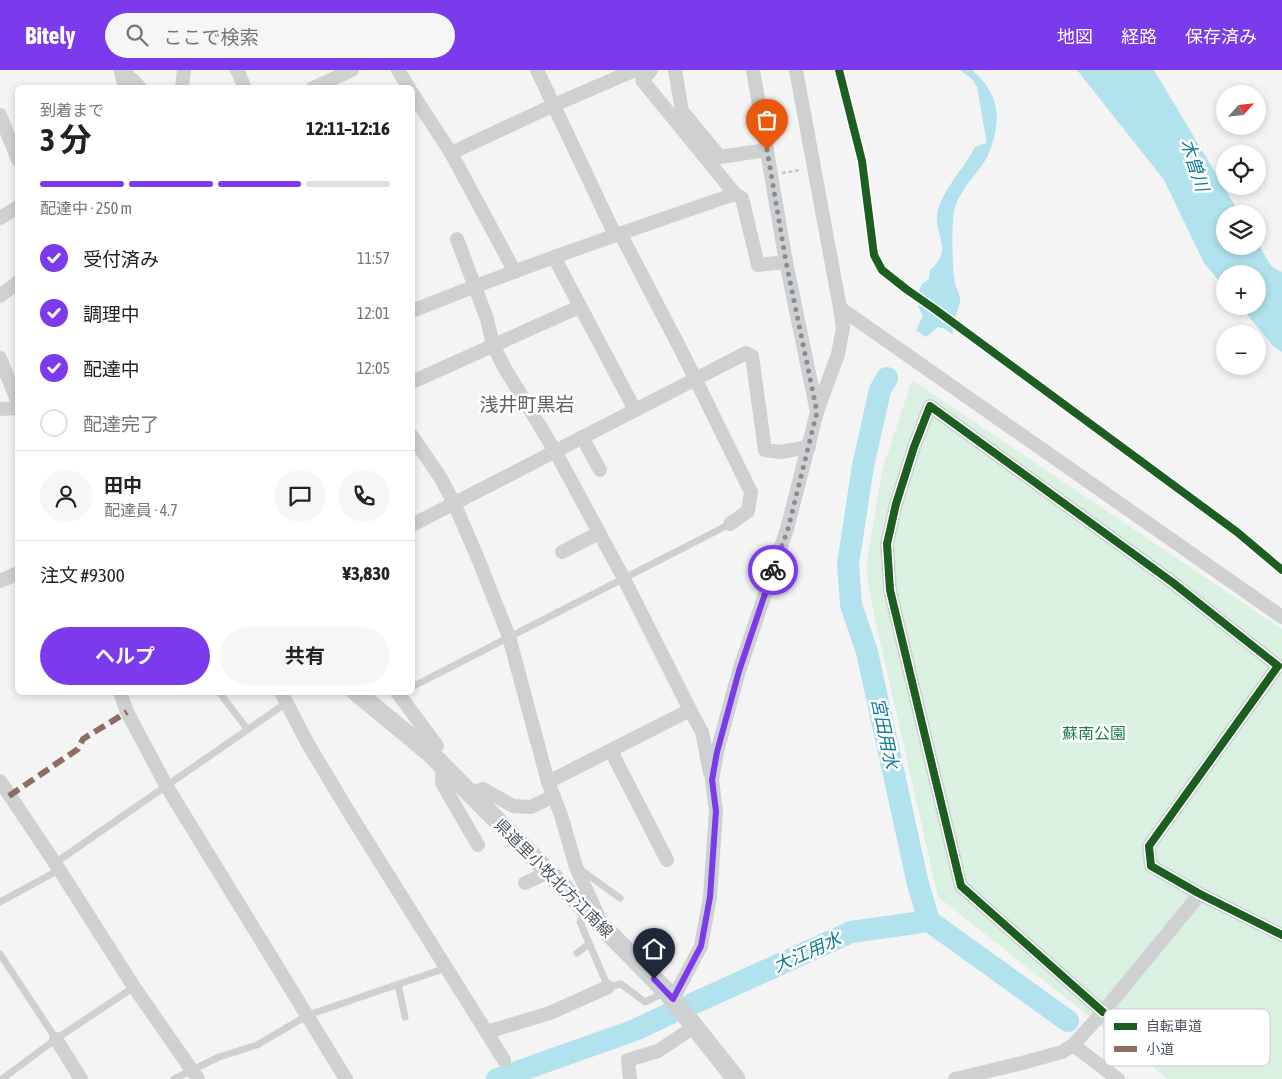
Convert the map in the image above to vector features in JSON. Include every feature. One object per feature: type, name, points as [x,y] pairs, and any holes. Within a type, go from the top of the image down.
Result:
[{"type":"main road","name":"県道里小牧北方江南線","points":[[360,695],[436,759],[604,928],[670,996],[736,1079]]},
{"type":"street","points":[[182,85],[184,70]]},
{"type":"street","points":[[237,70],[244,85]]},
{"type":"street","points":[[320,85],[352,70]]},
{"type":"street","points":[[398,70],[407,85]]},
{"type":"street","points":[[537,70],[618,234],[695,379],[751,492],[748,511],[730,524]]},
{"type":"street","points":[[451,153],[635,70]]},
{"type":"street","points":[[651,70],[642,80],[735,194],[742,198],[758,265],[786,262]]},
{"type":"street","points":[[675,70],[682,111],[720,157],[767,150]]},
{"type":"street","points":[[753,70],[786,262],[817,412]]},
{"type":"street","points":[[712,780],[717,752],[739,671],[788,529],[817,412],[838,354],[843,328],[796,70]]},
{"type":"street","points":[[125,77],[134,81],[137,85]]},
{"type":"street","points":[[417,109],[451,153],[515,272]]},
{"type":"street","points":[[0,115],[15,152]]},
{"type":"street","points":[[0,152],[15,156]]},
{"type":"street","points":[[415,310],[554,257],[735,194]]},
{"type":"street","points":[[0,218],[15,209]]},
{"type":"street","points":[[457,240],[487,319],[492,345],[555,451],[702,732],[716,811],[710,897],[701,946],[670,996]]},
{"type":"street","points":[[554,257],[635,410]]},
{"type":"street","points":[[0,296],[15,284]]},
{"type":"street","points":[[415,381],[579,307]]},
{"type":"street","points":[[840,308],[1282,618]]},
{"type":"street","points":[[415,523],[746,353],[752,356],[765,450],[780,452],[809,447]]},
{"type":"street","points":[[0,358],[15,396]]},
{"type":"street","points":[[955,1079],[1062,1052],[1073,1045],[1103,1012],[961,886],[890,590],[887,544],[896,504],[911,456],[930,406],[1172,582],[1278,666],[1149,846],[1151,866],[1200,894],[1282,935]]},
{"type":"street","points":[[0,409],[15,408]]},
{"type":"street","points":[[582,437],[600,470]]},
{"type":"street","points":[[415,440],[440,477],[480,561],[509,637],[548,782],[576,867],[604,928]]},
{"type":"street","points":[[562,552],[599,533]]},
{"type":"street","points":[[1,578],[15,575]]},
{"type":"street","points":[[121,695],[127,712],[166,787],[346,1079]]},
{"type":"street","points":[[400,695],[437,746],[436,759],[442,783],[478,845]]},
{"type":"street","points":[[283,698],[336,791],[504,1060]]},
{"type":"street","points":[[548,782],[690,710]]},
{"type":"street","points":[[611,751],[667,860]]},
{"type":"street","points":[[0,781],[58,867],[134,987],[194,1074]]},
{"type":"street","points":[[470,792],[483,789],[514,806],[531,807],[554,796]]},
{"type":"street","points":[[525,883],[549,872]]},
{"type":"street","points":[[1105,1009],[1200,894]]},
{"type":"street","points":[[487,1032],[550,1013],[608,987]]},
{"type":"street","points":[[630,1079],[628,1060],[658,1051],[694,1027]]},
{"type":"street","points":[[56,1039],[81,1079]]},
{"type":"street","points":[[1073,1045],[1118,1079]]},
{"type":"lane","points":[[415,685],[730,524]]},
{"type":"lane","points":[[221,695],[248,730]]},
{"type":"lane","points":[[0,902],[58,867],[166,787],[248,730],[283,698]]},
{"type":"lane","points":[[576,867],[620,898]]},
{"type":"lane","points":[[586,910],[580,922],[608,987],[621,984],[645,1002],[670,996]]},
{"type":"lane","points":[[577,953],[589,944]]},
{"type":"lane","points":[[0,954],[56,1039]]},
{"type":"lane","points":[[174,1079],[194,1074],[219,1057],[257,1046],[308,1015],[446,968]]},
{"type":"lane","points":[[398,984],[405,1017]]},
{"type":"lane","points":[[2,1079],[56,1039],[134,987]]},
{"type":"path","points":[[771,175],[814,167]]},
{"type":"green space","name":"蘇南公園","points":[[912,380],[1282,629],[1282,1079],[1168,1079],[1152,1066],[1270,1066],[1270,1009],[1104,1009],[1104,1028],[938,897],[873,610],[866,568],[882,471]]},
{"type":"water","points":[[960,70],[972,70],[986,85],[996,111],[996,130],[987,157],[965,188],[955,207],[952,234],[953,267],[955,284],[960,300],[954,322],[953,335],[945,329],[938,327],[926,337],[916,330],[923,316],[918,306],[922,295],[919,290],[922,284],[929,279],[930,270],[941,256],[942,244],[937,224],[939,208],[947,190],[975,147],[986,143],[977,87],[972,79]]},
{"type":"water","name":"木曽川","points":[[1077,70],[1154,70],[1216,174],[1216,195],[1229,195],[1235,205],[1216,205],[1216,255],[1265,255],[1271,266],[1282,272],[1282,352],[1273,346],[1266,338],[1266,325],[1256,325],[1247,315],[1266,315],[1266,265],[1216,265],[1216,277],[1204,263],[1164,180]]},
{"type":"waterway","name":"宮田用水","points":[[887,378],[880,390],[863,466],[848,564],[851,605],[867,652],[918,884],[929,921],[1068,1021]]},
{"type":"waterway","name":"大江用水","points":[[692,1004],[851,932],[929,921]]},
{"type":"waterway","name":"大江用水","points":[[497,1079],[635,1030],[671,1013]]},
{"type":"marked path","points":[[9,796],[78,749],[83,739],[127,712]]},
{"type":"cycle path","points":[[839,70],[862,161],[874,255],[882,270],[1237,532],[1282,570]]},
{"type":"cycle path","points":[[1103,1012],[961,886],[890,590],[887,544],[896,504],[914,447],[930,406],[1172,582],[1278,666],[1149,846],[1151,866],[1200,894],[1282,935]]},
{"type":"way so far","points":[[767,150],[786,262],[817,412],[788,529],[773,570]]},
{"type":"district","name":"浅井町黒岩","points":[[527,404]]},
{"type":"route","points":[[654,979],[673,999],[701,946],[710,897],[716,811],[712,780],[717,752],[739,671],[773,570]]}]
